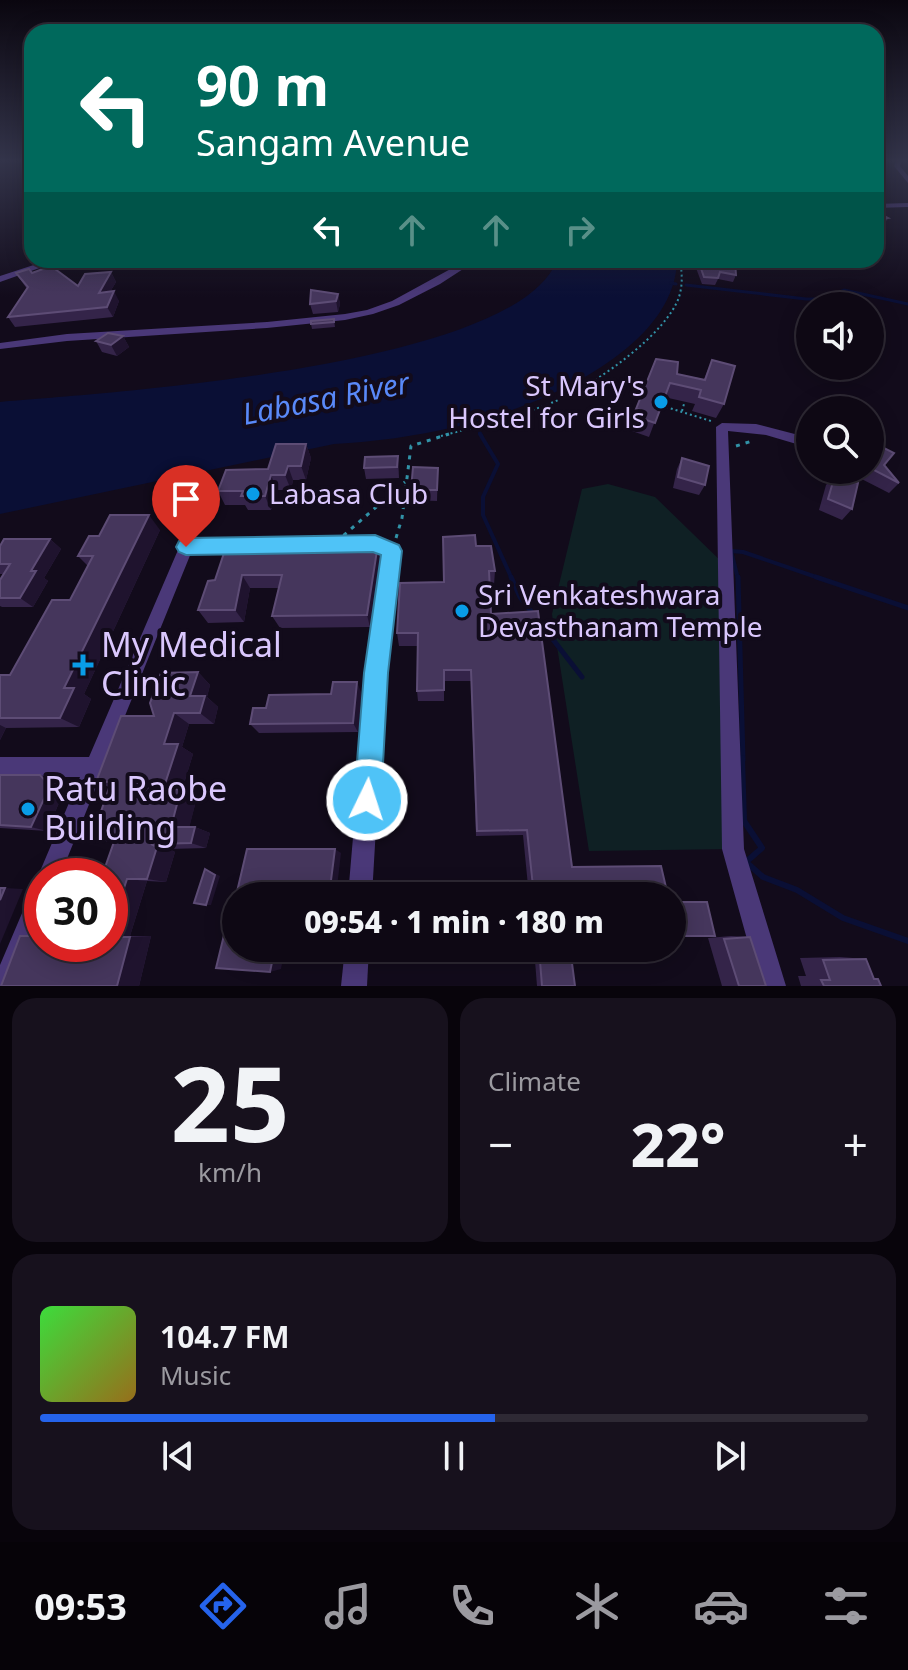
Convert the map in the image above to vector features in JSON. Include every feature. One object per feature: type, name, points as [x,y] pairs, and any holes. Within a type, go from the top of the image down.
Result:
[{"type":"street","points":[[884,206],[908,205]]},
{"type":"street","points":[[0,279],[34,268]]},
{"type":"street","points":[[0,346],[93,333],[223,329],[333,319],[372,312],[444,279],[461,268]]},
{"type":"street","points":[[773,986],[733,849],[722,427],[748,427],[796,438]]},
{"type":"street","points":[[333,544],[375,544],[392,551],[376,673],[361,882]]},
{"type":"street","points":[[56,858],[186,547],[259,545]]},
{"type":"street","points":[[0,767],[94,767]]},
{"type":"street","points":[[4,986],[24,937]]},
{"type":"street","points":[[354,986],[356,962]]},
{"type":"path","points":[[392,551],[402,518],[411,446],[568,396],[636,351],[658,331],[671,314],[683,268]]},
{"type":"path","points":[[682,411],[684,404]]},
{"type":"path","points":[[666,407],[722,427]]},
{"type":"path","points":[[721,452],[759,440],[748,427]]},
{"type":"path","points":[[333,544],[405,482]]},
{"type":"shaded area","points":[[608,484],[655,497],[728,568],[733,849],[589,851],[552,614],[582,489]]},
{"type":"water","name":"Labasa River","points":[[550,268],[675,268],[670,293],[652,323],[626,349],[593,372],[521,407],[440,430],[334,444],[0,514],[0,402],[126,391],[304,368],[392,350],[468,326],[526,296]]},
{"type":"building","points":[[54,268],[78,286],[85,274],[111,272],[99,293],[114,291],[107,307],[8,317],[28,287],[16,273],[29,269],[32,273]]},
{"type":"building","points":[[701,268],[736,268],[736,275],[720,272],[718,278],[704,277]]},
{"type":"building","points":[[311,290],[338,294],[336,301],[310,304]]},
{"type":"building","points":[[334,319],[334,322],[311,324],[311,321]]},
{"type":"building","points":[[108,333],[123,336],[111,345],[96,341]]},
{"type":"building","points":[[656,359],[678,362],[677,374],[705,380],[712,360],[735,366],[724,404],[699,397],[701,390],[670,383],[655,423],[637,417],[640,410],[636,409]]},
{"type":"building","points":[[276,444],[306,444],[301,466],[288,466],[285,475],[271,475],[265,496],[241,496],[243,491],[218,491],[226,470],[268,469]]},
{"type":"building","points":[[884,448],[894,453],[884,465]]},
{"type":"building","points":[[398,456],[397,467],[364,468],[365,457]]},
{"type":"building","points":[[682,458],[709,466],[705,485],[678,477]]},
{"type":"building","points":[[884,465],[899,483],[884,475]]},
{"type":"building","points":[[413,467],[438,468],[437,490],[411,490]]},
{"type":"building","points":[[832,484],[858,484],[852,509],[828,499]]},
{"type":"building","points":[[110,515],[149,515],[64,688],[74,688],[60,718],[0,718],[0,675],[10,675],[52,600],[70,600],[93,556],[78,556],[89,536],[99,536]]},
{"type":"building","points":[[475,535],[476,546],[491,546],[495,571],[489,571],[491,614],[538,611],[572,867],[661,866],[665,882],[533,882],[527,830],[477,831],[471,670],[444,670],[444,690],[417,691],[418,633],[397,633],[400,583],[444,582],[443,537]]},
{"type":"building","points":[[4,539],[50,539],[31,571],[36,571],[20,598],[0,598],[0,580],[10,564],[0,564],[0,546]]},
{"type":"building","points":[[370,539],[378,544],[367,615],[272,616],[282,575],[242,575],[235,610],[198,610],[208,581],[215,580],[228,541]]},
{"type":"building","points":[[198,672],[190,696],[205,696],[200,713],[174,713],[164,744],[178,744],[163,790],[181,789],[171,827],[195,827],[191,843],[151,844],[157,847],[147,879],[128,879],[128,858],[108,858],[116,836],[92,838],[111,782],[96,782],[121,716],[154,716],[150,703],[161,673]]},
{"type":"building","points":[[333,682],[357,682],[353,723],[250,724],[253,708],[266,708],[269,695],[331,694]]},
{"type":"building","name":"Ratu Raobe Building","points":[[0,775],[40,775],[50,786],[31,827],[0,825]]},
{"type":"building","points":[[247,849],[335,849],[331,882],[239,882]]},
{"type":"building","points":[[205,869],[215,875],[206,905],[194,903]]},
{"type":"building","points":[[686,902],[707,902],[715,936],[686,936]]},
{"type":"building","points":[[20,936],[24,936],[24,962],[123,962],[117,986],[1,986]]},
{"type":"building","points":[[750,937],[766,986],[739,986],[724,939]]},
{"type":"building","points":[[222,943],[222,962],[272,962],[270,972],[216,968]]},
{"type":"building","points":[[866,959],[874,979],[878,979],[881,986],[824,986],[821,980],[830,980],[823,960]]},
{"type":"building","points":[[540,962],[572,962],[575,986],[542,986]]},
{"type":"waterway","points":[[671,283],[676,284]]},
{"type":"waterway","points":[[686,285],[806,299],[824,299],[844,290],[908,304]]},
{"type":"waterway","points":[[472,419],[482,436]]},
{"type":"waterway","points":[[480,434],[498,464],[483,497],[483,515],[512,579]]},
{"type":"waterway","points":[[738,579],[731,551],[743,552],[822,579]]},
{"type":"waterway","points":[[511,577],[520,597],[582,677]]},
{"type":"waterway","points":[[738,577],[743,760]]},
{"type":"waterway","points":[[816,577],[908,608]]},
{"type":"waterway","points":[[742,758],[744,821],[762,848],[746,862],[763,877],[797,890],[843,918],[908,941]]},
{"type":"place","name":"St Mary's Hostel for Girls","points":[[661,402]]},
{"type":"place","name":"Labasa Club","points":[[253,494]]},
{"type":"place","name":"Sri Venkateshwara Devasthanam Temple","points":[[462,611]]},
{"type":"place","name":"My Medical Clinic","points":[[83,665]]},
{"type":"place","name":"Ratu Raobe Building","points":[[28,809]]},
{"type":"route","points":[[186,547],[375,544],[392,551],[376,673],[367,800]]}]
